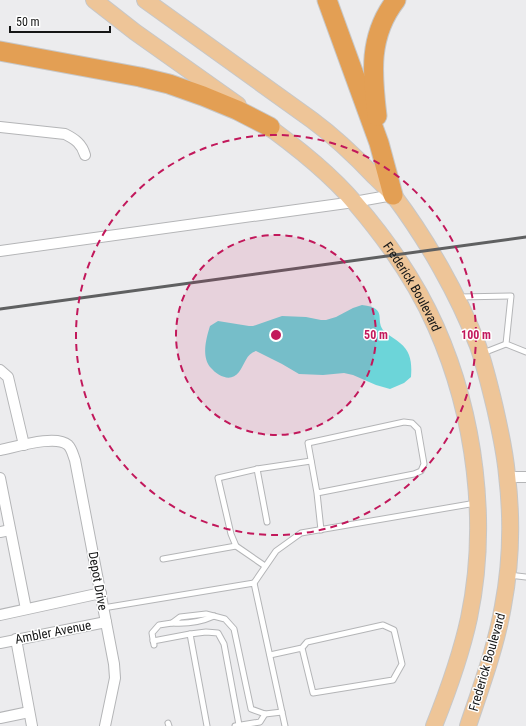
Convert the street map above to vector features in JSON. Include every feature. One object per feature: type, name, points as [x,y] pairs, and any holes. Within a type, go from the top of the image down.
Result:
[{"type":"highway","points":[[327,0],[379,143],[393,195]]},
{"type":"highway","points":[[379,143],[373,76],[374,56],[383,21],[396,0]]},
{"type":"highway","points":[[0,51],[140,76],[169,84],[224,104],[270,127]]},
{"type":"main road","name":"Frederick Boulevard","points":[[94,0],[135,32],[270,127],[329,176],[354,202],[385,240],[419,294],[435,325],[455,378],[469,435],[476,480],[478,526],[475,579],[469,616],[460,653],[434,726]]},
{"type":"main road","name":"Frederick Boulevard","points":[[145,0],[331,134],[360,161],[393,195],[422,238],[465,313],[491,389],[501,434],[507,475],[510,535],[503,606],[491,657],[468,726]]},
{"type":"street","points":[[0,127],[65,134],[74,138],[80,145],[85,155]]},
{"type":"street","points":[[0,251],[354,202],[393,195]]},
{"type":"street","points":[[0,370],[8,377],[24,445],[0,450]]},
{"type":"street","name":"Depot Drive","points":[[24,445],[51,440],[62,441],[70,446],[75,460],[114,664],[115,678],[105,726]]},
{"type":"street","points":[[507,475],[512,477],[526,477]]},
{"type":"street","points":[[0,478],[5,531],[26,609]]},
{"type":"street","points":[[0,615],[101,593]]},
{"type":"street","name":"Ambler Avenue","points":[[0,642],[106,622]]},
{"type":"street","points":[[16,639],[32,726]]},
{"type":"street","points":[[0,718],[29,712]]},
{"type":"lane","points":[[456,297],[511,296],[506,344]]},
{"type":"lane","points":[[480,354],[506,344],[526,352]]},
{"type":"lane","points":[[317,493],[414,474],[421,470],[424,464],[418,429],[412,423],[404,422],[308,443],[322,530]]},
{"type":"lane","points":[[265,566],[236,546],[231,534],[218,478],[257,469],[311,461]]},
{"type":"lane","points":[[257,469],[267,522]]},
{"type":"lane","points":[[103,608],[254,582],[276,551],[301,533],[477,502]]},
{"type":"lane","points":[[163,559],[236,546]]},
{"type":"lane","points":[[507,575],[526,577]]},
{"type":"lane","points":[[254,582],[285,726]]},
{"type":"lane","points":[[265,714],[260,722],[237,726],[224,644],[218,633],[206,632],[190,634],[154,643],[152,633],[159,625],[172,622],[181,624],[204,621],[214,616],[224,619],[234,628],[251,708],[265,714],[282,712]]},
{"type":"lane","points":[[270,655],[302,648],[307,642],[383,625],[394,630],[402,664],[393,680],[313,693],[302,648]]},
{"type":"lane","points":[[190,634],[207,726]]},
{"type":"water","points":[[362,305],[376,309],[380,316],[380,324],[382,328],[404,346],[409,354],[411,362],[411,377],[404,383],[390,389],[344,373],[323,375],[299,374],[256,351],[250,354],[236,375],[228,378],[221,376],[214,371],[206,359],[205,348],[210,326],[218,321],[253,326],[282,316],[326,320]]},
{"type":"railway","points":[[0,309],[526,237]]}]
